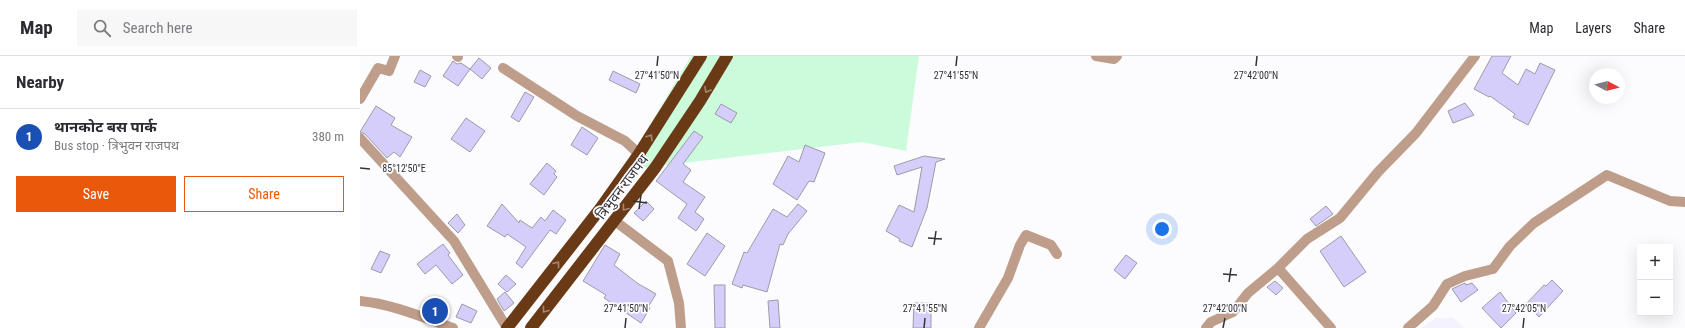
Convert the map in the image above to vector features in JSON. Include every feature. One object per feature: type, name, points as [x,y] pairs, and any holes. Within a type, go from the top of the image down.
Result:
[{"type":"highway","name":"त्रिभुवन राजपथ","points":[[507,328],[600,209],[639,154],[701,56]]},
{"type":"highway","name":"त्रिभुवन राजपथ","points":[[531,328],[666,153],[727,56]]},
{"type":"street","points":[[360,99],[378,68],[390,72],[395,56]]},
{"type":"street","points":[[1096,56],[1114,60],[1117,56]]},
{"type":"street","points":[[1206,328],[1211,322],[1233,312],[1248,293],[1278,268],[1307,239],[1340,218],[1378,172],[1416,133],[1474,56]]},
{"type":"street","points":[[503,68],[577,116],[625,141],[639,154]]},
{"type":"street","points":[[360,138],[454,241],[507,328]]},
{"type":"street","points":[[1408,328],[1433,306],[1447,284],[1466,276],[1493,269],[1510,246],[1534,223],[1607,174],[1670,201],[1685,202]]},
{"type":"street","points":[[615,221],[668,261],[679,303],[681,328]]},
{"type":"street","points":[[979,328],[1008,278],[1020,245],[1026,235],[1051,245],[1057,254]]},
{"type":"street","points":[[1278,268],[1331,328]]},
{"type":"street","points":[[360,301],[372,302],[401,310],[453,328]]},
{"type":"shaded area","points":[[1436,318],[1453,318],[1464,328],[1421,328]]},
{"type":"green space","points":[[691,56],[919,56],[906,151],[862,142],[623,170]]},
{"type":"building","points":[[1492,56],[1511,56],[1502,73],[1518,85],[1526,69],[1535,74],[1540,63],[1555,70],[1528,125],[1513,117],[1515,114],[1490,96],[1489,97],[1474,89]]},
{"type":"building","points":[[479,58],[491,68],[482,79],[470,69]]},
{"type":"building","points":[[453,61],[457,64],[461,63],[470,69],[458,86],[443,76]]},
{"type":"building","points":[[420,70],[431,76],[425,87],[414,82]]},
{"type":"building","points":[[613,71],[640,84],[636,93],[609,80]]},
{"type":"building","points":[[525,92],[534,97],[519,122],[511,117]]},
{"type":"building","points":[[1465,103],[1474,115],[1453,123],[1448,111]]},
{"type":"building","points":[[721,104],[737,113],[731,123],[715,114]]},
{"type":"building","points":[[376,106],[395,118],[391,125],[412,137],[400,157],[394,152],[387,158],[365,134],[360,132]]},
{"type":"building","points":[[466,118],[485,131],[470,152],[451,139]]},
{"type":"building","points":[[582,127],[598,138],[587,155],[571,145]]},
{"type":"building","points":[[694,131],[703,137],[683,164],[691,170],[683,182],[705,197],[695,212],[704,219],[696,231],[678,218],[687,204],[656,181]]},
{"type":"building","points":[[805,145],[825,153],[814,182],[809,181],[797,200],[773,184],[788,156],[799,162]]},
{"type":"building","points":[[924,156],[945,159],[936,162],[927,208],[912,247],[899,241],[900,239],[886,231],[899,205],[914,212],[922,167],[897,175],[894,166]]},
{"type":"building","points":[[547,163],[556,171],[554,174],[557,177],[544,195],[530,184]]},
{"type":"building","points":[[646,201],[654,209],[643,221],[634,213]]},
{"type":"building","points":[[502,204],[519,223],[520,220],[532,228],[541,217],[545,221],[553,210],[566,220],[556,234],[550,230],[522,268],[516,263],[526,247],[507,234],[505,237],[487,226]]},
{"type":"building","points":[[798,204],[807,211],[788,234],[783,245],[780,244],[767,292],[743,285],[742,288],[732,284],[744,252],[747,253],[773,209],[787,217]]},
{"type":"building","points":[[1326,206],[1333,214],[1316,226],[1310,219]]},
{"type":"building","points":[[457,214],[465,225],[458,233],[448,223]]},
{"type":"building","points":[[707,233],[725,246],[705,276],[687,264]]},
{"type":"building","points":[[1341,236],[1366,272],[1344,287],[1320,251]]},
{"type":"building","points":[[443,244],[450,253],[448,255],[463,275],[452,284],[436,265],[425,274],[417,264]]},
{"type":"building","points":[[605,245],[620,254],[614,265],[637,283],[656,294],[641,323],[604,298],[606,295],[583,281]]},
{"type":"building","points":[[380,251],[390,255],[381,273],[371,269]]},
{"type":"building","points":[[1126,255],[1137,263],[1125,279],[1114,270]]},
{"type":"building","points":[[506,275],[516,284],[507,292],[498,284]]},
{"type":"building","points":[[1552,280],[1563,291],[1539,317],[1526,304],[1544,285],[1546,286]]},
{"type":"building","points":[[1275,281],[1283,288],[1276,295],[1267,287]]},
{"type":"building","points":[[1465,283],[1466,285],[1472,283],[1478,290],[1461,302],[1452,289]]},
{"type":"building","points":[[714,285],[725,285],[725,328],[715,328]]},
{"type":"building","points":[[505,292],[514,303],[504,311],[497,299]]},
{"type":"building","points":[[1500,292],[1516,313],[1501,328],[1482,308]]},
{"type":"building","points":[[778,300],[780,328],[770,328],[768,301]]},
{"type":"building","points":[[914,303],[931,303],[931,328],[913,328]]},
{"type":"building","points":[[462,304],[477,311],[471,323],[456,317]]},
{"type":"place","name":"थानकोट बस पार्क","points":[[435,311]]}]
